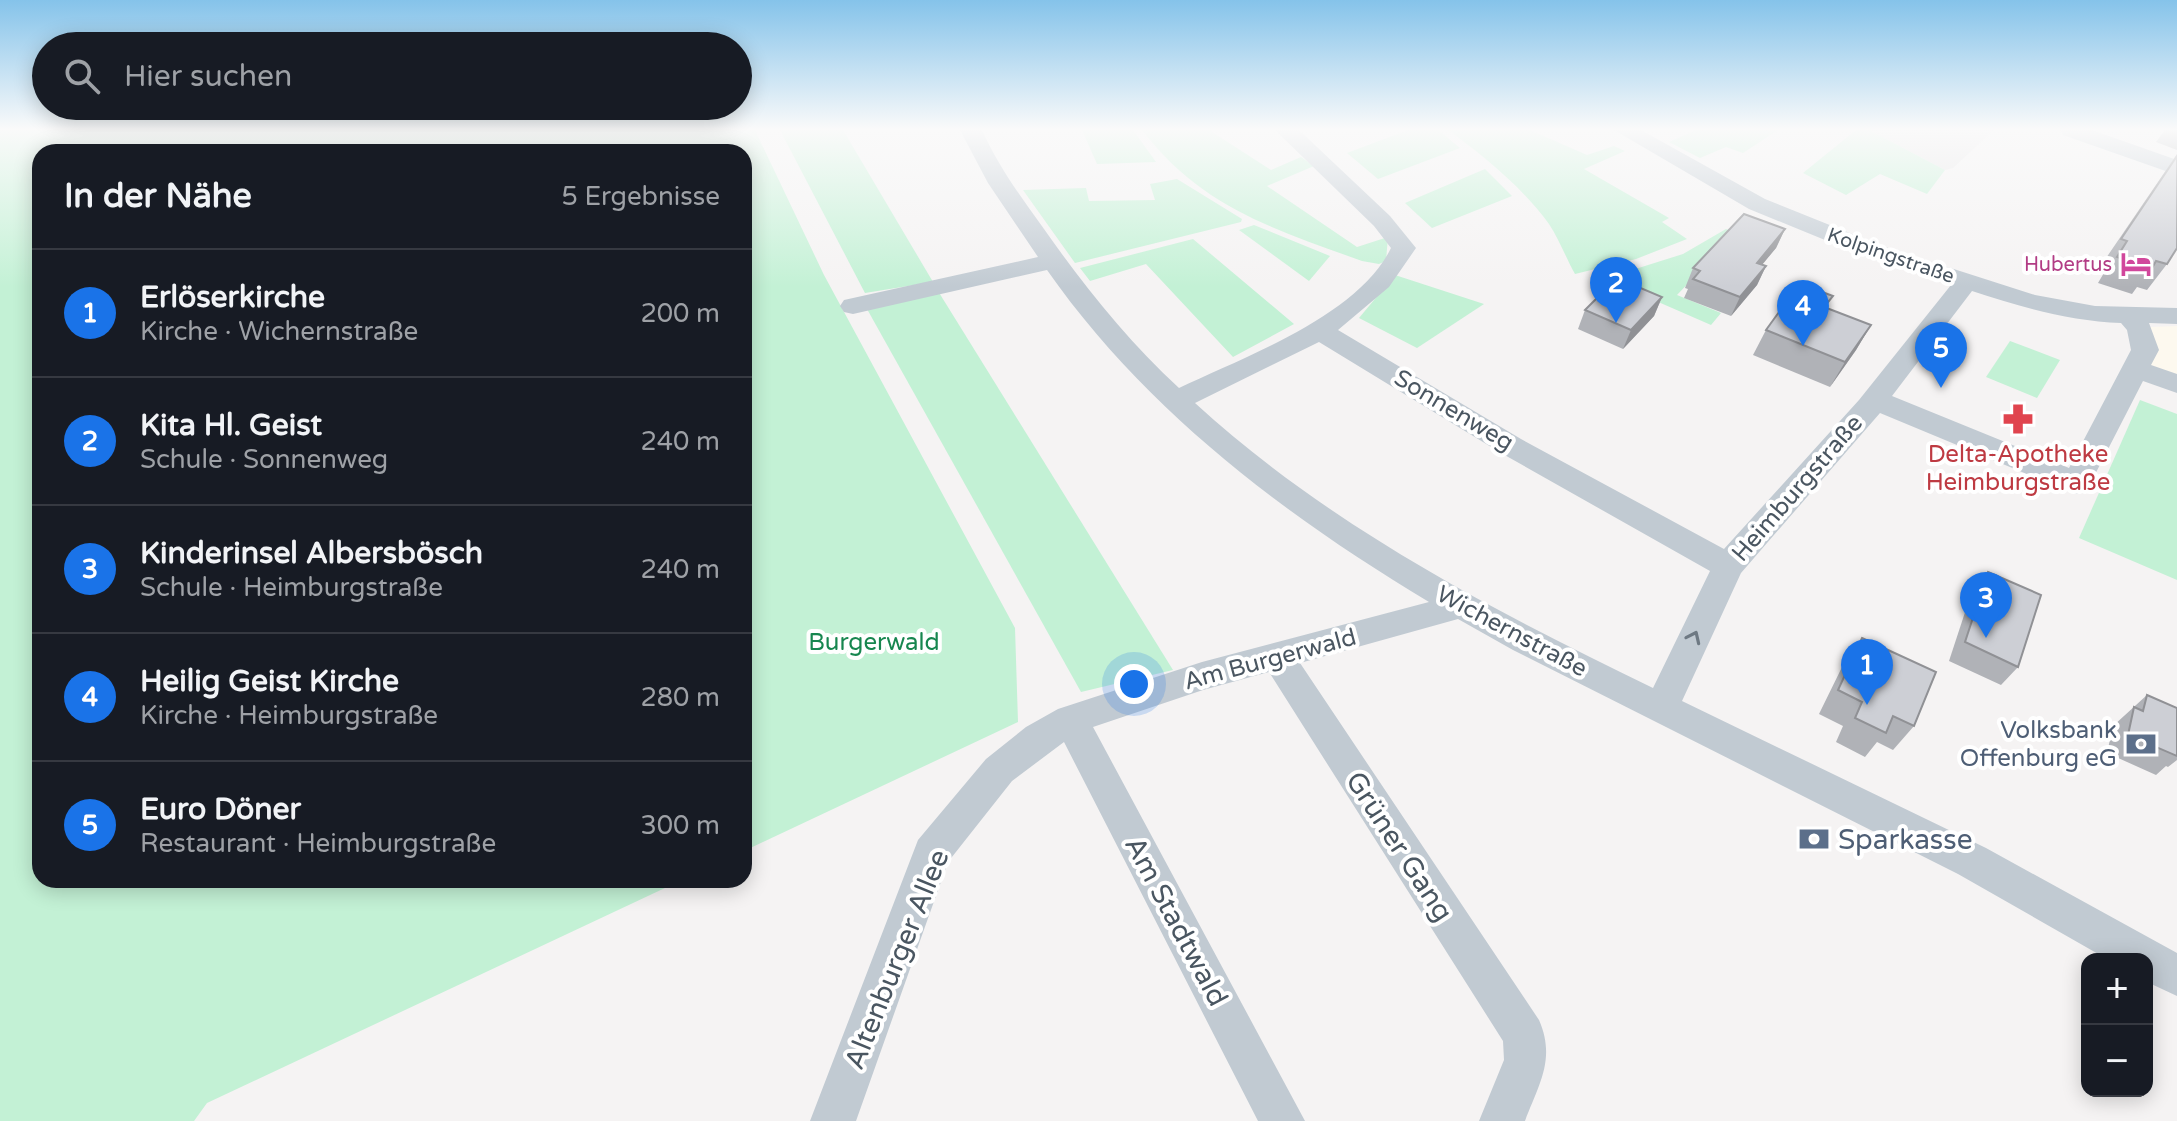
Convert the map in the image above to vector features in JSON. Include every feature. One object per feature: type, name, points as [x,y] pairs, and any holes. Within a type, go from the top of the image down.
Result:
[{"type":"street","name":"Wichernstraße","points":[[1000,182],[1103,326],[1177,400],[1271,481],[1461,606],[1972,861],[2177,976]]},
{"type":"street","points":[[1177,400],[1320,331],[1372,288],[1401,256],[1404,248],[1382,221],[1341,182]]},
{"type":"street","name":"Kolpingstraße","points":[[1722,182],[1786,217],[2030,302],[2095,314],[2177,316]]},
{"type":"street","points":[[853,306],[1054,261]]},
{"type":"street","name":"Heimburgstraße","points":[[1661,708],[1728,566],[1875,400],[1966,282]]},
{"type":"street","name":"Heimburgstraße","points":[[1875,400],[2076,483],[2145,350],[2145,339],[2130,316]]},
{"type":"street","name":"Sonnenweg","points":[[1320,331],[1511,446],[1728,566]]},
{"type":"street","points":[[2135,369],[2177,384]]},
{"type":"street","name":"Am Burgerwald","points":[[1055,729],[1202,676],[1461,606]]},
{"type":"street","name":"Grüner Gang","points":[[1277,656],[1524,1035],[1526,1060],[1502,1121]]},
{"type":"street","name":"Altenburger Allee","points":[[833,1121],[932,852],[999,770],[1055,729]]},
{"type":"street","name":"Am Stadtwald","points":[[1055,729],[1282,1121]]},
{"type":"shaded area","points":[[2177,326],[2177,379],[2151,367],[2150,327]]},
{"type":"green space","name":"Burgerwald","points":[[0,182],[32,182],[32,888],[665,888],[207,1103],[194,1121],[0,1121]]},
{"type":"green space","name":"Burgerwald","points":[[752,182],[780,182],[824,275],[1015,628],[1018,722],[752,847]]},
{"type":"green space","points":[[807,182],[874,182],[933,282],[865,293]]},
{"type":"green space","points":[[1182,182],[1242,219],[1241,222],[1075,263],[1023,190],[1086,188],[1089,201],[1155,200],[1150,184]]},
{"type":"green space","points":[[1194,182],[1276,182],[1267,186],[1357,247],[1388,237],[1386,261],[1379,264],[1362,261],[1299,238],[1242,213]]},
{"type":"green space","points":[[1454,182],[1498,182],[1512,196],[1432,228],[1405,203]]},
{"type":"green space","points":[[1512,182],[1607,182],[1669,218],[1662,222],[1687,239],[1636,259],[1575,274],[1549,224]]},
{"type":"green space","points":[[1821,182],[1867,182],[1846,195]]},
{"type":"green space","points":[[1900,182],[1936,182],[1927,194]]},
{"type":"green space","points":[[1254,225],[1330,256],[1309,281],[1239,230]]},
{"type":"green space","points":[[1726,229],[1736,233],[1677,295],[1721,313],[1711,325],[1617,284],[1629,271],[1683,254]]},
{"type":"green space","points":[[1193,239],[1294,324],[1233,357],[1146,264],[1090,281],[1080,268]]},
{"type":"green space","points":[[1395,275],[1484,304],[1417,348],[1359,318]]},
{"type":"green space","points":[[938,291],[1173,670],[1081,692],[867,309]]},
{"type":"green space","points":[[2010,341],[2060,360],[2037,398],[1986,377]]},
{"type":"green space","points":[[2140,400],[2177,414],[2177,580],[2079,538]]},
{"type":"building","points":[[2159,182],[2177,182],[2177,248],[2167,264],[2156,261],[2152,268],[2117,257],[2127,241],[2121,239]]},
{"type":"building","points":[[1744,214],[1785,229],[1757,263],[1766,266],[1740,297],[1693,279],[1700,271],[1693,268]]},
{"type":"building","points":[[1617,278],[1662,297],[1631,330],[1585,310]]},
{"type":"building","points":[[1803,285],[1833,296],[1824,307],[1871,325],[1845,362],[1766,330],[1792,294],[1795,295]]},
{"type":"building","points":[[1988,572],[2041,595],[2018,667],[1965,642]]},
{"type":"building","points":[[1862,638],[1936,672],[1914,726],[1893,716],[1886,733],[1855,718],[1862,702],[1838,690]]},
{"type":"building","points":[[2147,695],[2177,708],[2177,756],[2128,735],[2134,707],[2143,711]]},
{"type":"place","name":"Hubertus","points":[[2136,264]]},
{"type":"place","name":"Kita Hl. Geist","points":[[1616,323]]},
{"type":"place","name":"Heilig Geist Kirche","points":[[1803,346]]},
{"type":"place","name":"Euro Döner","points":[[1941,388]]},
{"type":"place","name":"Delta-Apotheke Heimburgstraße","points":[[2018,419]]},
{"type":"place","name":"Kinderinsel Albersbösch","points":[[1986,638]]},
{"type":"place","name":"Erlöserkirche","points":[[1867,705]]},
{"type":"place","name":"Volksbank Offenburg eG","points":[[2141,744]]},
{"type":"place","name":"Sparkasse","points":[[1814,839]]}]
